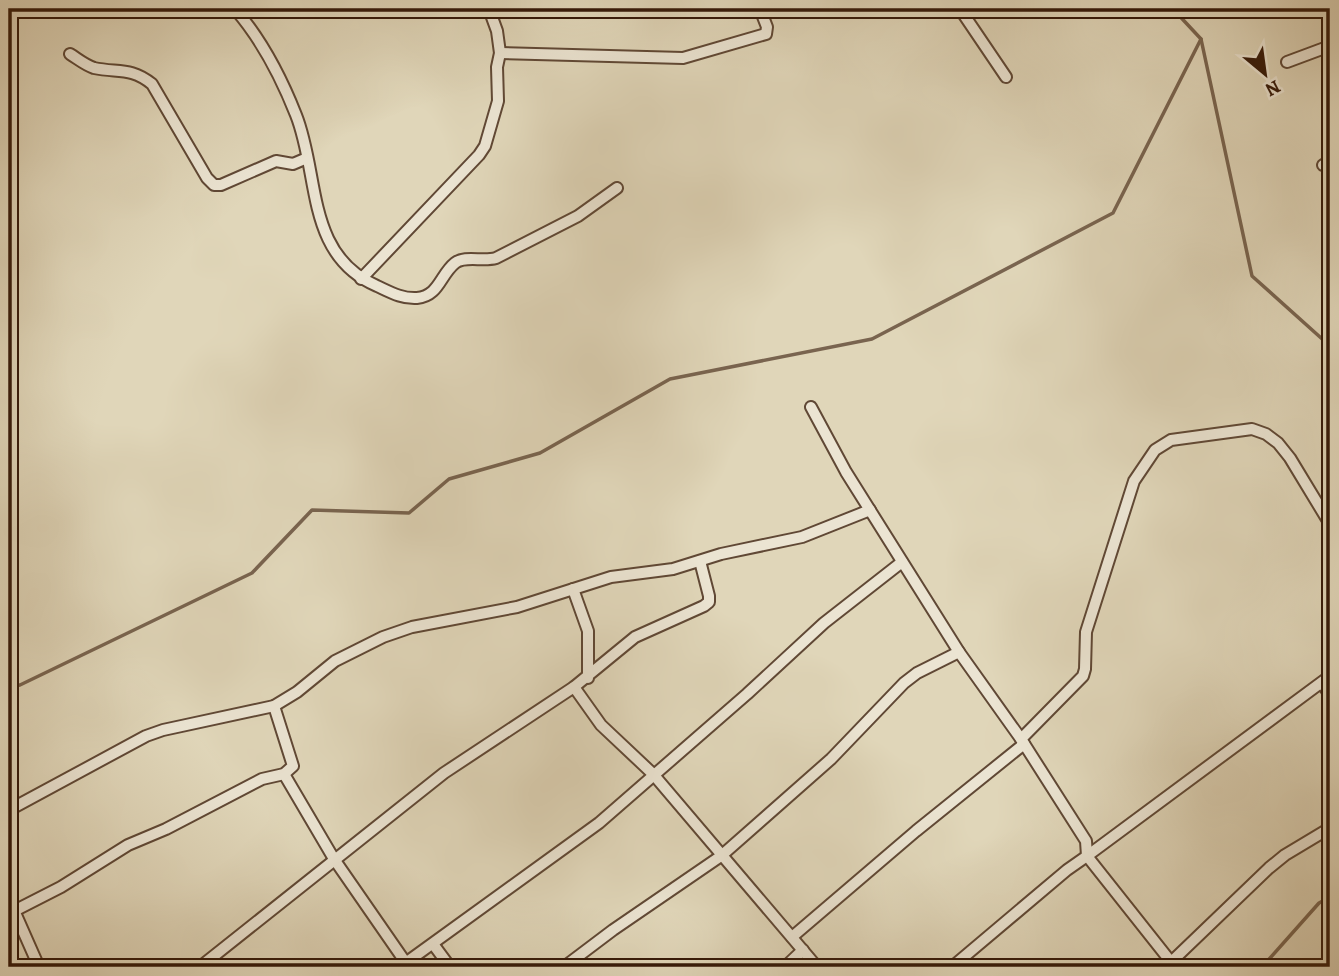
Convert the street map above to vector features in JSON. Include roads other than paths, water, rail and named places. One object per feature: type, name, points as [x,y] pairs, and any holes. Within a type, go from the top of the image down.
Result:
[{"type":"street","points":[[235,9],[257,36],[297,117],[323,227],[348,269],[361,279],[404,298],[419,298],[432,293],[454,264],[463,259],[496,258],[578,216],[617,188]]},
{"type":"street","points":[[361,279],[485,146],[498,101],[497,31],[489,9]]},
{"type":"street","points":[[499,53],[683,58],[766,34],[767,27],[760,9]]},
{"type":"street","points":[[960,9],[1006,76]]},
{"type":"street","points":[[1287,62],[1330,46]]},
{"type":"street","points":[[70,54],[95,68],[126,70],[141,75],[152,84],[207,178],[214,185],[221,185],[276,161],[293,164],[307,158]]},
{"type":"street","points":[[811,407],[870,510],[959,652],[1023,742],[1086,841],[1087,856],[1171,966],[1269,868],[1330,828]]},
{"type":"street","points":[[792,937],[1023,742],[1083,676],[1086,632],[1134,481],[1155,450],[1171,440],[1252,429],[1266,434],[1278,443],[1290,458],[1330,524]]},
{"type":"street","points":[[9,810],[146,736],[274,706],[297,692],[335,661],[383,637],[411,627],[517,607],[611,577],[673,569],[721,554],[802,537],[870,510]]},
{"type":"street","points":[[200,967],[444,773],[588,678],[635,637],[709,602],[700,561]]},
{"type":"street","points":[[284,774],[334,859],[403,965],[599,823],[824,623],[902,562]]},
{"type":"street","points":[[573,589],[588,631],[588,678]]},
{"type":"street","points":[[564,967],[721,856],[831,759],[904,683],[917,673],[959,652]]},
{"type":"street","points":[[952,967],[1087,856],[1326,680],[1330,695]]},
{"type":"street","points":[[574,687],[601,725],[653,774],[817,967]]},
{"type":"street","points":[[14,911],[61,887],[128,845],[166,829],[262,779],[284,774],[293,766],[293,760],[274,706]]},
{"type":"street","points":[[9,900],[39,967]]},
{"type":"street","points":[[433,944],[450,967]]},
{"type":"street","points":[[785,967],[803,950]]},
{"type":"waterway","points":[[1173,9],[1201,39],[1252,276],[1330,346]]},
{"type":"waterway","points":[[9,687],[20,685],[252,573],[312,510],[409,513],[449,479],[540,453],[670,379],[872,339],[1113,213],[1201,39]]},
{"type":"waterway","points":[[1262,967],[1319,903],[1330,897]]}]
